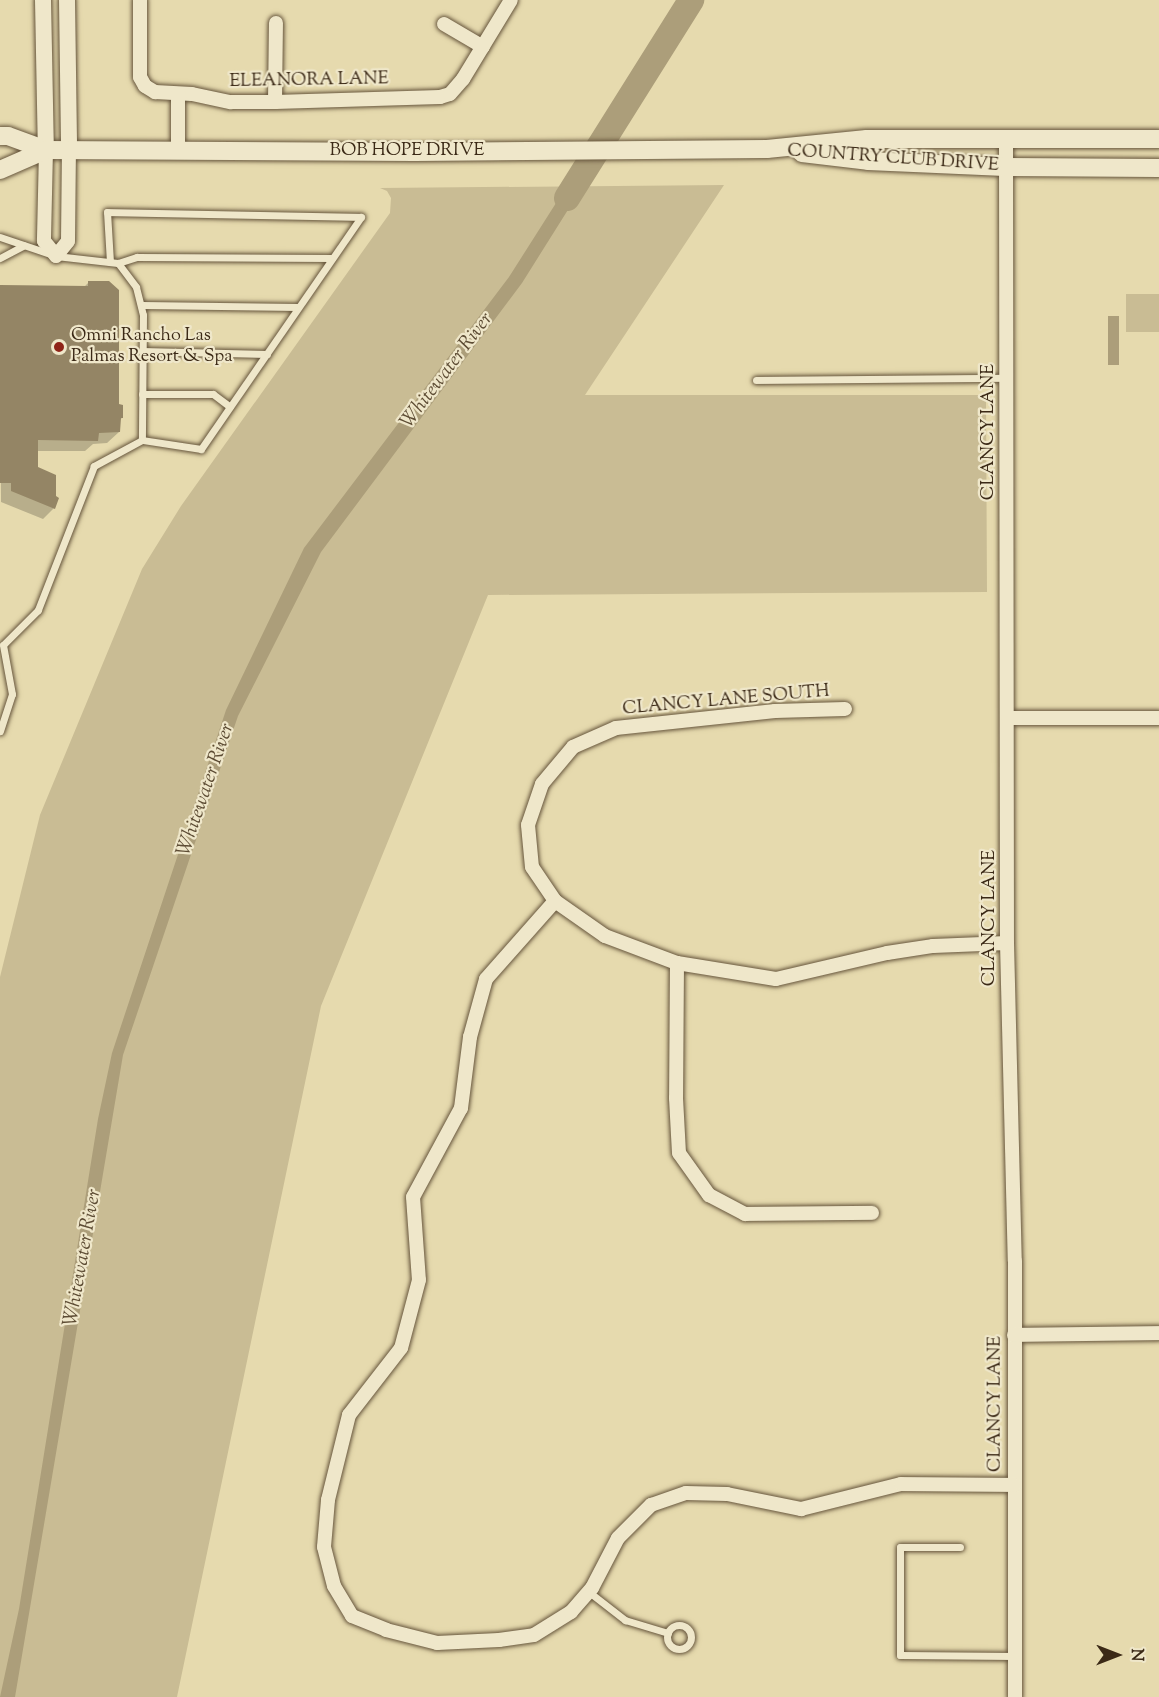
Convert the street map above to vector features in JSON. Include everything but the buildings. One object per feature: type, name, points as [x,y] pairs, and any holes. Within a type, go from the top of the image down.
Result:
[{"type":"main road","name":"BOB HOPE DRIVE","points":[[0,136],[8,136],[46,150],[415,152],[767,149]]},
{"type":"main road","name":"COUNTRY CLUB DRIVE","points":[[767,149],[867,139],[1159,139]]},
{"type":"main road","name":"COUNTRY CLUB DRIVE","points":[[767,149],[868,161],[1005,167],[1159,168]]},
{"type":"main road","name":"BOB HOPE DRIVE","points":[[0,170],[46,150]]},
{"type":"street","points":[[43,0],[46,150],[44,241],[56,256],[68,241],[67,0]]},
{"type":"street","name":"ELEANORA LANE","points":[[140,0],[140,77],[145,86],[155,92],[192,94],[231,102],[440,97],[450,94],[459,86],[511,0]]},
{"type":"street","points":[[275,102],[276,23]]},
{"type":"street","points":[[444,24],[483,46]]},
{"type":"street","points":[[178,94],[178,151]]},
{"type":"street","name":"CLANCY LANE","points":[[1006,140],[1007,943],[1014,1335],[1015,1697]]},
{"type":"street","name":"CLANCY LANE SOUTH","points":[[845,709],[775,711],[616,728],[573,747],[542,784],[528,825],[532,867],[555,902],[606,936],[677,963],[776,979],[898,951],[933,946],[1007,943]]},
{"type":"street","points":[[1008,718],[1159,718]]},
{"type":"street","points":[[555,902],[486,979],[470,1037],[461,1108],[413,1197],[419,1280],[401,1348],[349,1415],[328,1500],[324,1546],[334,1586],[352,1616],[386,1630],[437,1644],[534,1635],[571,1612],[589,1592],[618,1538],[651,1505],[686,1494],[727,1494],[801,1509],[901,1484],[1015,1485]]},
{"type":"street","points":[[677,963],[676,1098],[680,1154],[710,1196],[745,1214],[872,1213]]},
{"type":"street","points":[[1014,1335],[1159,1333]]},
{"type":"lane","points":[[0,731],[12,694],[1,646],[38,610],[94,466],[142,440],[201,449],[361,217],[107,212],[114,262],[136,287],[142,305],[142,440]]},
{"type":"lane","points":[[0,237],[56,256],[114,262],[137,257],[332,258]]},
{"type":"lane","points":[[0,258],[24,246]]},
{"type":"lane","points":[[142,305],[298,308]]},
{"type":"lane","points":[[142,351],[267,354]]},
{"type":"lane","points":[[756,380],[1006,378]]},
{"type":"lane","points":[[142,394],[213,394],[230,406]]},
{"type":"lane","points":[[960,1546],[900,1546],[900,1655],[1015,1656]]},
{"type":"lane","points":[[589,1592],[625,1620],[668,1633]]},
{"type":"shaded area","points":[[724,185],[585,395],[986,395],[987,592],[488,595],[321,1006],[177,1697],[0,1697],[0,977],[40,815],[142,569],[181,506],[390,213],[391,198],[387,191],[380,188]]},
{"type":"shaded area","points":[[1126,294],[1159,294],[1159,332],[1126,332]]},
{"type":"water","points":[[577,170],[593,170],[522,283],[321,552],[238,716],[123,1055],[15,1697],[0,1697],[19,1609],[98,1119],[112,1053],[226,710],[304,548],[509,277]]},
{"type":"water","points":[[1108,316],[1119,316],[1119,365],[1108,365]]},
{"type":"waterway","name":"Whitewater River","points":[[567,198],[691,0]]},
{"type":"place","name":"Omni Rancho Las Palmas Resort & Spa","points":[[59,347]]}]
